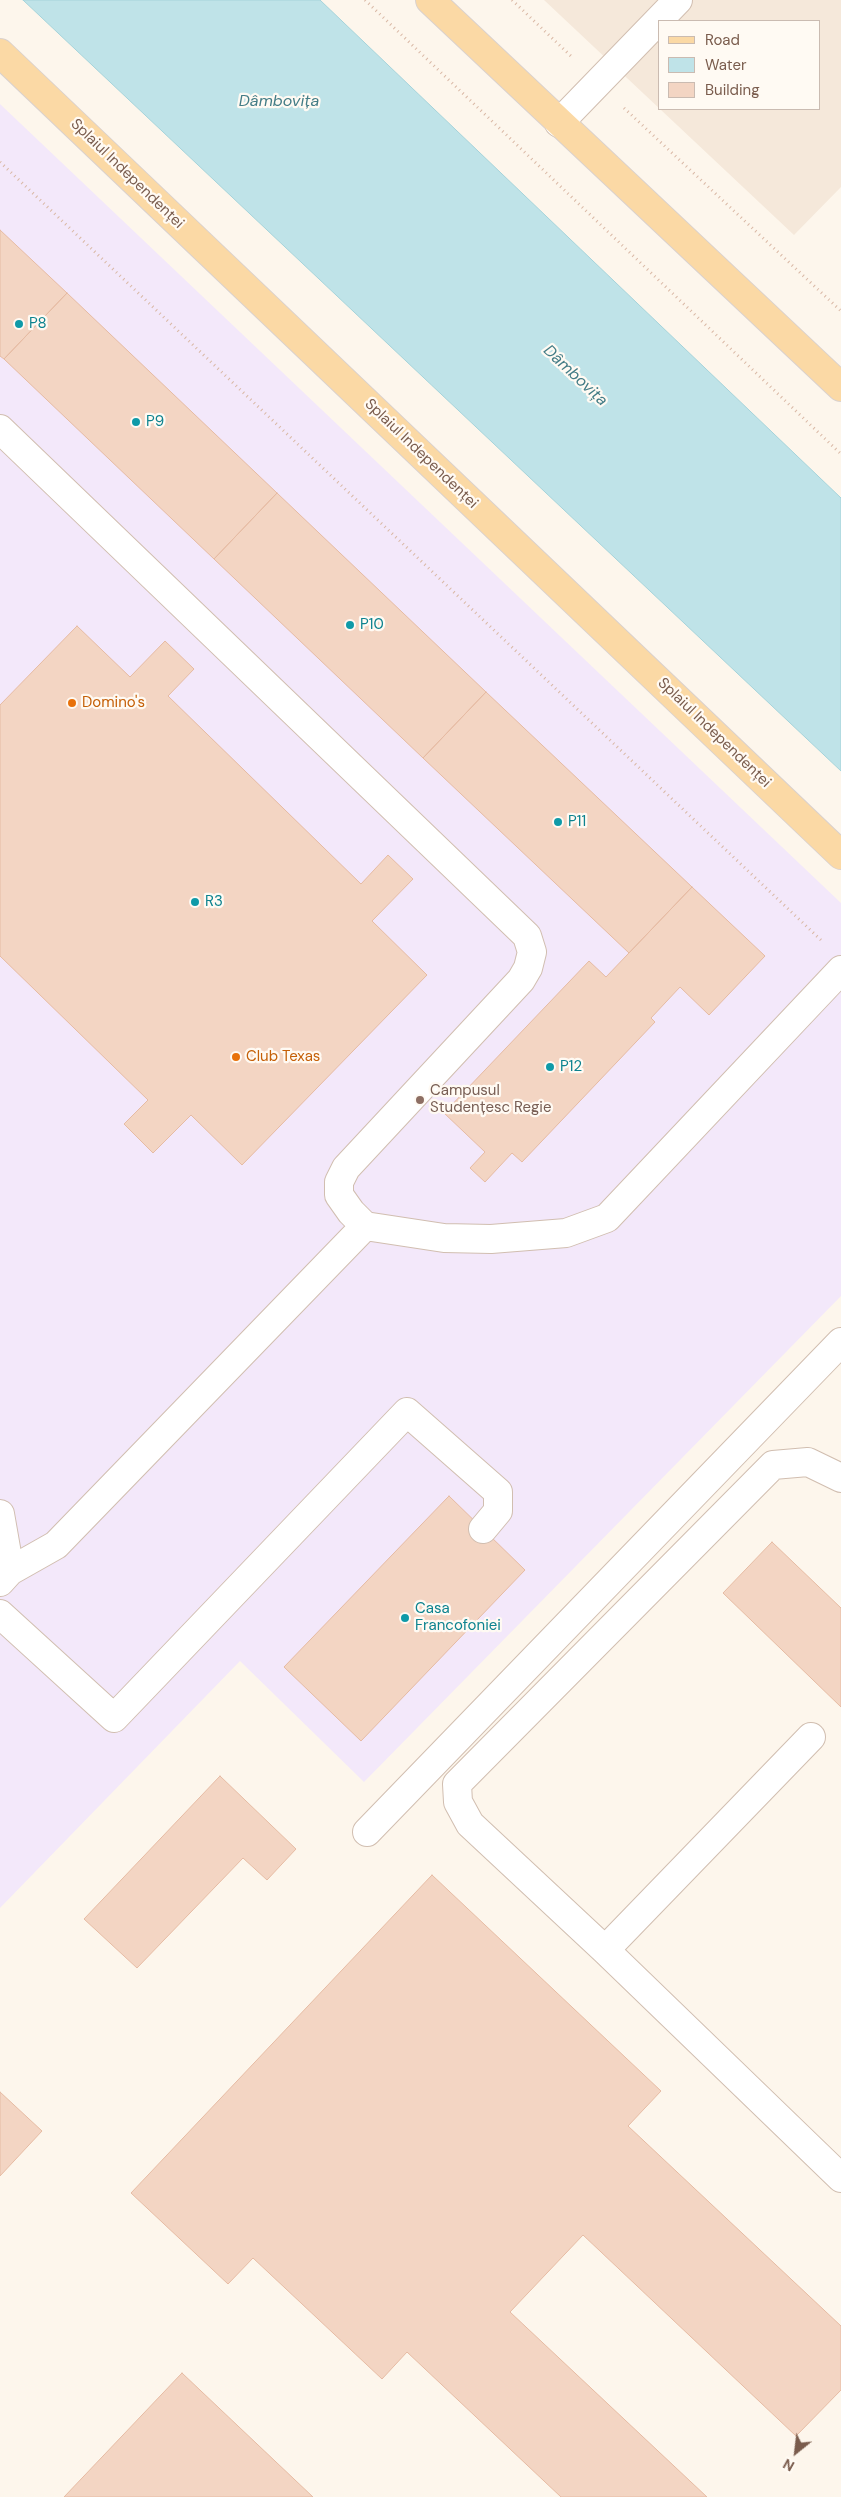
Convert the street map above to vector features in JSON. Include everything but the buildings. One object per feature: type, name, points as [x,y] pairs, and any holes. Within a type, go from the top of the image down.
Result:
[{"type":"main road","points":[[430,0],[559,123],[840,384]]},
{"type":"main road","name":"Splaiul Independenței","points":[[0,53],[841,855]]},
{"type":"lane","points":[[659,20],[678,0]]},
{"type":"lane","points":[[559,123],[658,21]]},
{"type":"lane","points":[[0,429],[527,936],[532,952],[528,968],[520,980],[346,1168],[339,1182],[339,1195],[351,1212],[365,1226],[444,1238],[491,1239],[566,1233],[607,1218],[841,970]]},
{"type":"lane","points":[[0,1514],[5,1576],[56,1545],[365,1226]]},
{"type":"lane","points":[[367,1832],[841,1342]]},
{"type":"lane","points":[[0,1614],[114,1718],[407,1412],[498,1492],[498,1511],[482,1528]]},
{"type":"lane","points":[[841,1478],[808,1462],[773,1465],[457,1784],[458,1802],[470,1824],[605,1950],[841,2178]]},
{"type":"lane","points":[[605,1950],[812,1737]]},
{"type":"path","points":[[365,0],[841,454]]},
{"type":"path","points":[[512,0],[841,311]]},
{"type":"path","points":[[0,162],[826,944]]},
{"type":"shaded area","points":[[544,0],[841,0],[841,187],[794,235],[661,110],[821,110],[821,20],[658,20],[658,107]]},
{"type":"shaded area","name":"Campusul Studențesc Regie","points":[[0,104],[841,903],[841,1296],[364,1782],[240,1661],[0,1908]]},
{"type":"water","name":"Dâmbovița","points":[[23,0],[320,0],[841,498],[841,771]]},
{"type":"place","name":"P8","points":[[19,324]]},
{"type":"place","name":"P9","points":[[136,422]]},
{"type":"place","name":"P10","points":[[350,625]]},
{"type":"place","name":"Domino's","points":[[72,703]]},
{"type":"place","name":"P11","points":[[558,822]]},
{"type":"place","name":"R3","points":[[195,902]]},
{"type":"place","name":"Club Texas","points":[[236,1057]]},
{"type":"place","name":"P12","points":[[550,1067]]},
{"type":"place","name":"Campusul Studențesc Regie","points":[[420,1100]]},
{"type":"place","name":"Casa Francofoniei","points":[[405,1618]]}]
